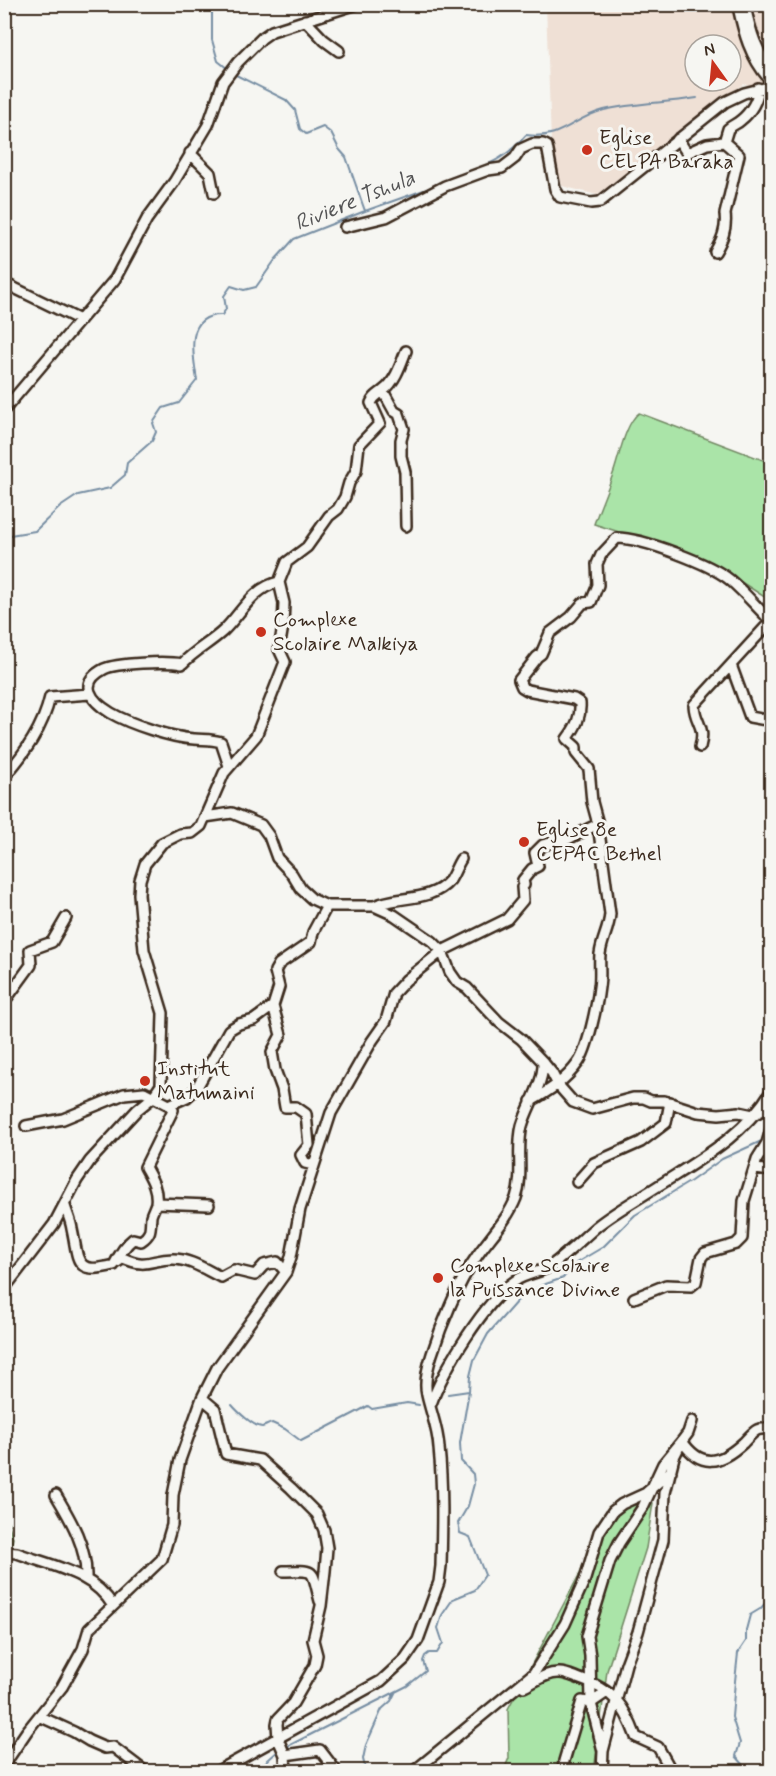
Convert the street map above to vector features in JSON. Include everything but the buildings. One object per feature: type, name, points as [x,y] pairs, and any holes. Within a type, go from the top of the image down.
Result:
[{"type":"highway","points":[[741,4],[755,54],[771,76]]},
{"type":"street","points":[[4,410],[115,279],[147,219],[174,182],[208,125],[218,93],[230,71],[262,38],[272,31],[357,4]]},
{"type":"street","points":[[305,20],[324,40],[339,51]]},
{"type":"street","points":[[345,226],[386,217],[446,186],[488,170],[502,168],[515,158],[521,149],[532,144],[548,146],[555,189],[560,197],[591,203],[600,202],[725,102],[758,88],[771,86]]},
{"type":"street","points":[[724,142],[728,129],[740,121],[752,107],[759,93],[758,88]]},
{"type":"street","points":[[678,139],[687,153],[707,144],[724,142],[739,155],[725,214],[723,238],[715,252]]},
{"type":"street","points":[[190,153],[210,173],[214,193]]},
{"type":"street","points":[[4,283],[80,320]]},
{"type":"street","points":[[4,1288],[54,1224],[77,1180],[90,1161],[162,1085],[163,1013],[144,950],[139,894],[145,864],[162,843],[196,831],[229,766],[256,736],[285,662],[279,649],[284,603],[279,582],[287,562],[314,539],[345,497],[356,471],[358,446],[380,423],[371,404],[373,398],[383,391],[400,368],[405,351]]},
{"type":"street","points":[[383,391],[394,411],[399,414],[404,429],[401,456],[405,472],[406,526]]},
{"type":"street","points":[[531,1101],[558,1084],[579,1062],[585,1050],[599,987],[603,939],[609,927],[609,900],[598,824],[592,802],[589,770],[576,753],[576,747],[567,739],[577,725],[581,711],[580,703],[574,699],[527,690],[522,687],[519,680],[541,654],[550,633],[571,617],[583,603],[591,602],[598,585],[596,572],[601,555],[617,538],[626,538],[658,547],[723,575],[770,618],[694,705],[694,711],[704,734],[700,747]]},
{"type":"street","points":[[229,766],[221,742],[211,739],[193,740],[129,722],[109,712],[96,702],[90,694],[89,685],[94,677],[105,668],[168,661],[182,664],[230,625],[251,597],[273,583],[279,582]]},
{"type":"street","points":[[731,665],[750,717],[771,722]]},
{"type":"street","points":[[4,777],[39,731],[50,697],[90,694]]},
{"type":"street","points":[[205,817],[232,813],[261,825],[269,836],[277,858],[292,874],[301,889],[312,899],[327,906],[374,906],[384,901],[403,900],[429,894],[450,879],[461,859]]},
{"type":"street","points":[[4,1765],[67,1677],[83,1649],[89,1629],[162,1559],[172,1525],[173,1495],[180,1460],[202,1398],[217,1368],[286,1272],[300,1209],[331,1113],[386,1021],[394,993],[406,980],[442,951],[507,919],[523,900],[522,887],[525,885],[522,880],[538,866],[535,853],[543,845],[568,838],[598,824]]},
{"type":"street","points":[[314,1165],[305,1163],[300,1155],[309,1145],[306,1114],[296,1107],[285,1107],[282,1089],[275,1070],[272,1052],[280,1035],[273,1006],[279,987],[275,971],[279,964],[311,942],[320,916],[327,906]]},
{"type":"street","points":[[374,906],[419,930],[442,951],[450,972],[457,982],[467,988],[499,1022],[521,1039],[543,1062],[573,1102],[592,1109],[633,1098],[670,1102],[698,1112],[739,1112],[753,1115],[765,1109],[771,1115]]},
{"type":"street","points":[[4,1002],[31,965],[30,950],[52,942],[66,918]]},
{"type":"street","points":[[169,1105],[179,1102],[196,1089],[229,1030],[239,1023],[254,1020],[273,1006]]},
{"type":"street","points":[[216,1772],[381,1681],[405,1659],[418,1640],[439,1582],[441,1566],[441,1469],[437,1428],[426,1384],[432,1355],[464,1277],[474,1259],[505,1218],[516,1197],[520,1175],[520,1134],[543,1072],[543,1062]]},
{"type":"street","points":[[431,1404],[441,1378],[501,1292],[526,1274],[549,1267],[599,1225],[728,1142],[764,1102],[771,1090]]},
{"type":"street","points":[[26,1126],[63,1119],[124,1094],[144,1092],[169,1105],[173,1110],[145,1167],[156,1187],[156,1203],[151,1215],[152,1226],[148,1236],[141,1241],[133,1239],[120,1252],[114,1264]]},
{"type":"street","points":[[577,1182],[594,1163],[641,1142],[666,1123],[670,1102]]},
{"type":"street","points":[[634,1298],[666,1285],[691,1286],[696,1282],[700,1258],[705,1253],[736,1244],[742,1238],[744,1201],[757,1159],[769,1135]]},
{"type":"street","points":[[754,1169],[771,1171]]},
{"type":"street","points":[[156,1203],[209,1205]]},
{"type":"street","points":[[64,1206],[72,1227],[76,1254],[79,1262],[87,1268],[100,1268],[114,1264],[123,1258],[138,1265],[173,1259],[190,1262],[221,1277],[234,1270],[255,1275],[264,1265],[277,1262],[286,1272]]},
{"type":"street","points":[[202,1398],[214,1410],[226,1454],[260,1460],[317,1514],[324,1530],[327,1548],[321,1606],[313,1640],[317,1655],[315,1665],[293,1703],[278,1719],[278,1739],[285,1755],[286,1772]]},
{"type":"street","points":[[603,1751],[591,1703],[590,1656],[587,1636],[610,1561],[643,1507],[663,1464],[671,1451],[688,1433],[692,1421]]},
{"type":"street","points":[[682,1441],[692,1454],[704,1460],[715,1461],[730,1454],[758,1430],[771,1429]]},
{"type":"street","points":[[602,1772],[603,1751],[658,1562],[663,1540],[664,1501],[671,1471],[682,1441]]},
{"type":"street","points":[[413,1772],[443,1745],[511,1694],[534,1673],[554,1644],[585,1579],[599,1532],[613,1511],[622,1504],[637,1498],[671,1471]]},
{"type":"street","points":[[56,1495],[74,1525],[86,1564],[86,1578]]},
{"type":"street","points":[[4,1552],[16,1553],[86,1578],[106,1593],[113,1606]]},
{"type":"street","points":[[283,1571],[308,1570],[312,1573],[321,1606]]},
{"type":"street","points":[[511,1694],[547,1675],[560,1672],[590,1682],[617,1700],[626,1712],[636,1737],[658,1747],[672,1772]]},
{"type":"street","points":[[563,1772],[564,1761],[582,1701],[591,1703],[607,1692]]},
{"type":"street","points":[[39,1716],[105,1748],[113,1747],[146,1772]]},
{"type":"street","points":[[285,1755],[320,1750],[338,1772]]},
{"type":"shaded area","points":[[546,5],[771,5],[771,90],[743,85],[743,33],[683,33],[683,93],[730,93],[713,104],[647,159],[597,195],[562,186],[551,143]]},
{"type":"green space","points":[[639,413],[771,463],[771,599],[707,560],[594,524],[626,432]]},
{"type":"green space","points":[[643,1499],[653,1503],[646,1548],[607,1671],[594,1771],[503,1772],[509,1758],[508,1709],[579,1575],[593,1540],[615,1513]]},
{"type":"green space","points":[[4,1510],[13,1538],[9,1554],[4,1556]]},
{"type":"waterway","points":[[212,5],[212,40],[218,61],[228,69]]},
{"type":"waterway","points":[[232,73],[286,100],[295,110],[300,129],[306,134],[323,127],[331,133],[346,157],[365,211]]},
{"type":"waterway","name":"Riviere Tshula","points":[[455,178],[501,157],[526,135],[539,136],[559,131],[604,110],[697,98]]},
{"type":"waterway","name":"Riviere Tshula","points":[[4,542],[10,535],[35,531],[60,507],[78,495],[110,488],[125,475],[127,463],[152,441],[156,432],[153,423],[163,408],[179,403],[197,380],[193,349],[196,329],[201,321],[222,315],[226,309],[224,296],[231,286],[244,290],[256,287],[275,260],[294,239],[438,185]]},
{"type":"waterway","points":[[286,1747],[407,1686],[426,1671],[423,1661],[425,1656],[429,1653],[437,1653],[443,1643],[438,1628],[442,1615],[453,1599],[475,1590],[485,1575],[470,1537],[460,1533],[458,1523],[468,1506],[474,1484],[473,1474],[461,1461],[460,1443],[470,1376],[474,1360],[488,1334],[517,1301],[540,1286],[563,1278],[576,1263],[603,1247],[635,1215],[722,1159],[766,1139]]},
{"type":"waterway","points":[[448,1394],[469,1391]]},
{"type":"waterway","points":[[232,1405],[255,1424],[262,1427],[272,1423],[301,1441],[368,1406],[372,1409],[407,1403],[419,1405]]},
{"type":"waterway","points":[[761,1772],[748,1770],[736,1756],[740,1743],[732,1717],[738,1653],[746,1641],[750,1615],[760,1609],[772,1596]]},
{"type":"waterway","points":[[366,1772],[363,1759],[366,1745],[382,1709],[391,1701],[395,1693]]},
{"type":"waterway","points":[[248,1772],[259,1768],[278,1751]]},
{"type":"place","name":"Eglise CELPA Baraka","points":[[587,150]]},
{"type":"place","name":"Complexe Scolaire Malkiya","points":[[261,632]]},
{"type":"place","name":"Eglise 8e CEPAC Bethel","points":[[524,842]]},
{"type":"place","name":"Institut Matumaini","points":[[145,1081]]},
{"type":"place","name":"Complexe Scolaire la Puissance Divine","points":[[438,1278]]}]
